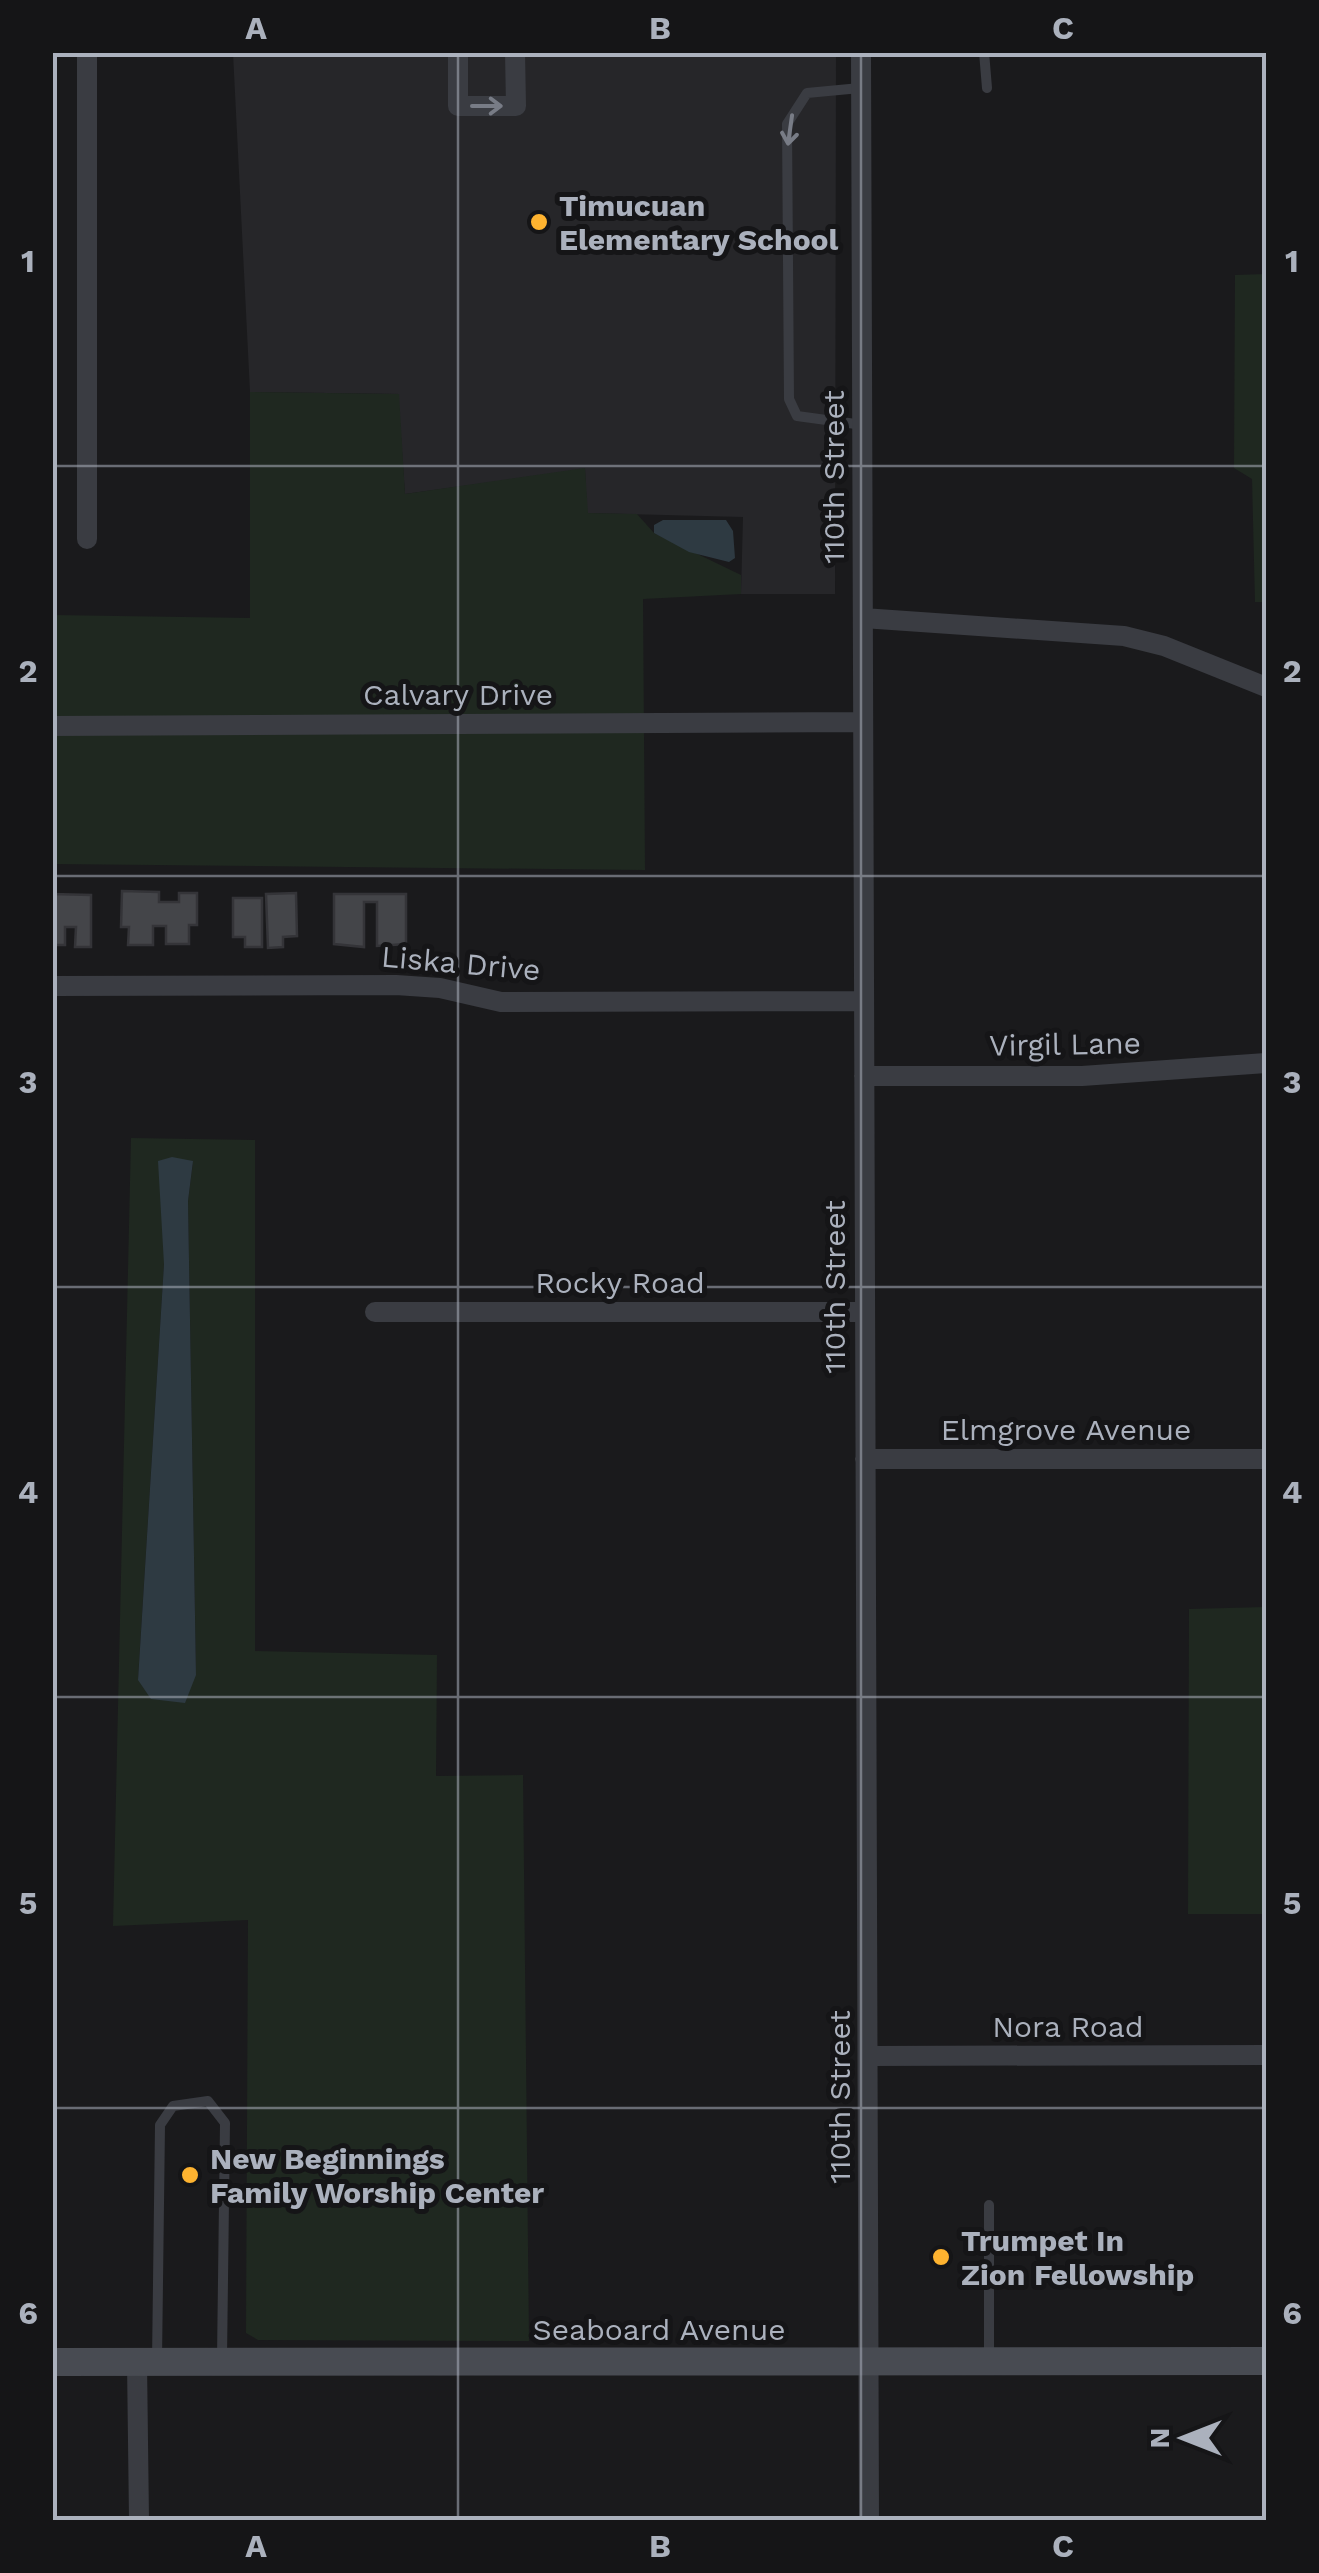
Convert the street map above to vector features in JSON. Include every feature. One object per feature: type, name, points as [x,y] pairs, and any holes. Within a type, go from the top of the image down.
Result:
[{"type":"street","points":[[87,52],[87,539]]},
{"type":"street","points":[[458,52],[458,106],[516,106],[515,52]]},
{"type":"street","name":"110th Street","points":[[861,52],[869,2520]]},
{"type":"street","points":[[863,618],[1124,636],[1164,646],[1266,686]]},
{"type":"street","name":"Calvary Drive","points":[[52,726],[863,722]]},
{"type":"street","name":"Liska Drive","points":[[52,986],[396,985],[440,988],[501,1002],[864,1001]]},
{"type":"street","name":"Virgil Lane","points":[[864,1076],[1082,1076],[1266,1062]]},
{"type":"street","name":"Rocky Road","points":[[375,1312],[864,1312]]},
{"type":"street","name":"Elmgrove Avenue","points":[[865,1459],[1266,1459]]},
{"type":"street","name":"Nora Road","points":[[869,2056],[1266,2056]]},
{"type":"street","name":"Seaboard Avenue","points":[[52,2362],[1266,2361]]},
{"type":"street","points":[[139,2520],[147,2362]]},
{"type":"lane","points":[[984,52],[987,88]]},
{"type":"lane","points":[[861,88],[806,93],[787,124],[787,144],[789,400],[798,416],[862,425]]},
{"type":"lane","points":[[147,2362],[160,2125],[174,2106],[208,2101],[225,2124],[222,2362]]},
{"type":"lane","points":[[989,2205],[989,2361]]},
{"type":"shaded area","name":"Timucuan Elementary School","points":[[233,53],[836,53],[835,594],[741,594],[743,517],[587,513],[585,469],[405,494],[398,394],[250,392]]},
{"type":"shaded area","points":[[1266,274],[1266,602],[1255,602],[1252,479],[1234,468],[1235,275]]},
{"type":"shaded area","points":[[250,392],[399,394],[405,494],[585,468],[588,513],[637,514],[654,533],[741,575],[741,594],[643,599],[645,870],[53,864],[53,615],[250,618]]},
{"type":"shaded area","points":[[663,520],[726,520],[733,531],[735,558],[729,562],[689,552],[654,533],[654,525]]},
{"type":"shaded area","points":[[131,1138],[255,1140],[255,1651],[437,1655],[436,1776],[523,1775],[529,2341],[258,2340],[246,2333],[248,1920],[113,1926]],"holes":[[[193,1162],[188,1201],[196,1675],[138,1679],[164,1264]]]},
{"type":"shaded area","points":[[172,1157],[193,1161],[188,1201],[196,1675],[185,1703],[151,1699],[138,1680],[164,1264],[158,1161]]},
{"type":"shaded area","points":[[1266,1607],[1266,1914],[1188,1914],[1189,1609]]},
{"type":"building","points":[[122,891],[159,892],[159,902],[179,902],[179,893],[197,893],[197,925],[189,925],[189,944],[166,944],[166,926],[153,926],[153,945],[128,945],[129,927],[121,927]]},
{"type":"building","points":[[296,893],[297,936],[283,937],[283,947],[268,948],[266,894]]},
{"type":"building","points":[[52,894],[91,895],[91,947],[75,947],[76,927],[65,927],[65,945],[52,945]]},
{"type":"building","points":[[334,894],[406,894],[406,944],[377,946],[377,902],[364,902],[364,947],[334,944]]},
{"type":"building","points":[[233,898],[262,898],[262,947],[245,947],[245,937],[233,937]]},
{"type":"place","name":"Timucuan Elementary School","points":[[539,222]]},
{"type":"place","name":"New Beginnings Family Worship Center","points":[[190,2175]]},
{"type":"place","name":"Trumpet In Zion Fellowship","points":[[941,2257]]}]
